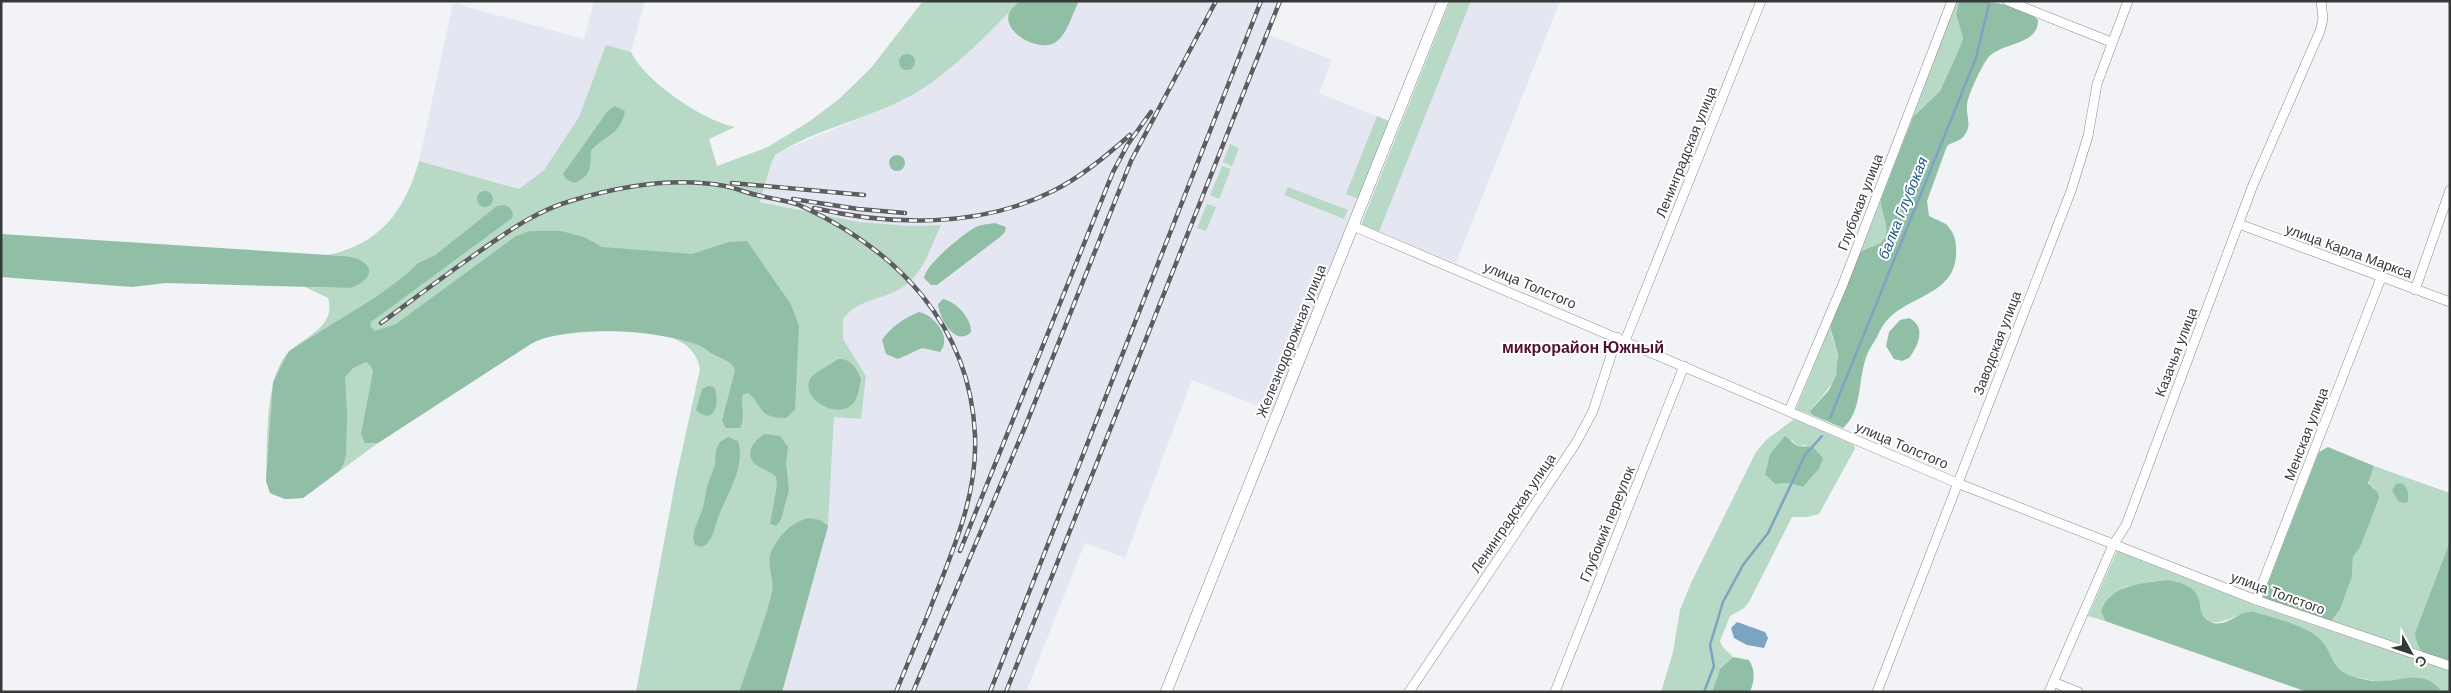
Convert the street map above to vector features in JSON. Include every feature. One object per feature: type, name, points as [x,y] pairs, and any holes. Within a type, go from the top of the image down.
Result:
[{"type":"main road","name":"Железнодорожная улица","points":[[1166,692],[1443,1]]},
{"type":"street","name":"Ленинградская улица","points":[[1626,341],[1761,1]]},
{"type":"street","name":"Глубокая улица","points":[[1789,411],[1843,284],[1952,1]]},
{"type":"street","points":[[2008,1],[2111,42]]},
{"type":"street","name":"Заводская улица","points":[[1877,692],[2071,191],[2088,136],[2097,84],[2111,42],[2128,1]]},
{"type":"street","name":"Казачья улица","points":[[2049,692],[2113,545],[2126,525],[2259,169],[2320,31],[2323,18],[2321,1]]},
{"type":"street","points":[[2415,290],[2450,190]]},
{"type":"street","name":"улица Карла Маркса","points":[[2239,224],[2450,302]]},
{"type":"street","name":"улица Толстого","points":[[1354,226],[1957,483],[2256,600],[2450,666]]},
{"type":"street","name":"Менская улица","points":[[2256,600],[2381,278]]},
{"type":"street","name":"Ленинградская улица","points":[[1409,692],[1576,443],[1593,410],[1616,337]]},
{"type":"street","name":"Глубокий переулок","points":[[1555,692],[1684,366]]},
{"type":"street","points":[[2053,682],[2078,692]]},
{"type":"shaded area","points":[[594,1],[645,1],[631,52],[606,46],[579,117],[544,170],[519,189],[419,161],[453,3],[584,39]]},
{"type":"shaded area","points":[[1079,1],[1282,1],[1269,35],[1332,60],[1319,93],[1389,121],[1273,412],[1192,380],[1125,558],[1085,543],[1026,692],[782,692],[828,526],[834,417],[860,419],[866,376],[843,339],[843,319],[853,307],[866,301],[941,225],[911,226],[859,222],[760,202],[771,164],[775,155],[784,150],[896,103],[927,86],[1009,12],[1008,20],[1012,30],[1020,38],[1048,45],[1056,42],[1063,33]]},
{"type":"shaded area","points":[[1471,1],[1560,1],[1456,263],[1379,232]]},
{"type":"green space","points":[[923,1],[1019,1],[969,52],[925,87],[878,111],[825,130],[775,155],[760,202],[859,222],[911,226],[941,225],[926,259],[910,281],[887,295],[864,303],[843,319],[843,339],[866,376],[861,419],[834,417],[828,526],[782,692],[636,692],[676,478],[700,369],[692,352],[677,340],[646,333],[607,331],[569,334],[537,340],[378,443],[303,498],[285,499],[270,493],[266,481],[268,418],[277,372],[283,359],[289,352],[321,326],[327,318],[329,309],[328,298],[305,287],[349,288],[344,256],[328,255],[362,243],[388,223],[406,195],[419,161],[519,189],[544,170],[579,117],[606,45],[631,52],[649,75],[676,98],[707,117],[735,127],[709,139],[717,166],[768,147],[810,121],[839,99],[871,68]]},
{"type":"green space","points":[[1019,1],[1079,1],[1067,28],[1060,38],[1049,45],[1041,45],[1024,40],[1011,28],[1008,21],[1009,13]]},
{"type":"green space","points":[[1450,1],[1471,1],[1379,232],[1361,225]]},
{"type":"green space","points":[[1956,1],[1959,1],[1956,14],[1963,38],[1960,47],[1940,91],[1913,117]]},
{"type":"green space","points":[[1959,1],[1979,1],[2022,9],[2038,20],[2037,28],[2032,35],[1993,54],[1987,59],[1978,75],[1967,105],[1968,129],[1961,139],[1947,146],[1927,201],[1929,216],[1946,224],[1954,235],[1956,245],[1955,263],[1950,275],[1943,284],[1899,310],[1884,324],[1867,354],[1856,405],[1849,421],[1843,428],[1812,415],[1810,411],[1829,390],[1836,375],[1838,355],[1830,327],[1860,253],[1879,244],[1885,237],[1886,227],[1881,199],[1913,117],[1940,91],[1960,47],[1963,38],[1956,14]]},
{"type":"green space","points":[[904,54],[910,54],[915,59],[913,68],[904,70],[899,65],[899,59]]},
{"type":"green space","points":[[614,106],[625,111],[620,125],[591,151],[589,170],[584,177],[574,183],[566,179],[563,174],[607,112]]},
{"type":"green space","points":[[1377,116],[1389,121],[1359,199],[1346,194]]},
{"type":"green space","points":[[1230,144],[1239,148],[1232,166],[1223,162]]},
{"type":"green space","points":[[894,155],[900,155],[905,160],[903,169],[894,171],[889,166],[889,160]]},
{"type":"green space","points":[[1222,166],[1231,169],[1219,199],[1210,195]]},
{"type":"green space","points":[[1288,187],[1348,210],[1344,219],[1284,195]]},
{"type":"green space","points":[[482,191],[488,191],[493,196],[491,205],[482,207],[477,202],[477,196]]},
{"type":"green space","points":[[1881,199],[1886,227],[1885,237],[1879,244],[1860,253]]},
{"type":"green space","points":[[1207,204],[1216,207],[1206,231],[1197,228]]},
{"type":"green space","points":[[505,205],[513,213],[512,218],[371,322],[370,326],[375,331],[396,324],[516,236],[530,231],[561,231],[584,237],[602,247],[692,254],[729,242],[747,241],[790,303],[799,325],[795,410],[786,418],[770,416],[762,410],[748,393],[743,394],[743,420],[740,428],[726,428],[722,421],[735,370],[728,361],[700,346],[681,340],[637,333],[588,331],[545,338],[529,345],[378,443],[365,443],[361,434],[373,372],[371,366],[366,362],[353,368],[345,377],[347,414],[346,456],[339,471],[303,498],[285,499],[270,493],[266,481],[273,382],[289,351],[376,297],[407,274],[418,263],[434,256],[497,206]]},
{"type":"green space","points":[[995,223],[1006,227],[1005,232],[1000,237],[937,285],[931,285],[924,278],[931,265],[970,230],[978,226]]},
{"type":"green space","points":[[1,234],[344,256],[361,261],[367,266],[369,275],[358,285],[349,288],[166,283],[132,287],[1,277]]},
{"type":"green space","points":[[943,299],[953,303],[962,311],[969,321],[971,332],[965,336],[960,336],[954,334],[949,329],[939,310],[938,304]]},
{"type":"green space","points":[[919,312],[936,322],[940,328],[944,340],[940,352],[922,348],[898,359],[886,354],[882,340],[889,331],[898,323]]},
{"type":"green space","points":[[1909,318],[1918,326],[1918,342],[1909,358],[1902,361],[1894,359],[1886,346],[1889,332],[1900,320]]},
{"type":"green space","points":[[1830,327],[1837,353],[1837,370],[1831,385],[1810,411],[1812,415],[1796,409]]},
{"type":"green space","points":[[838,359],[850,362],[861,379],[858,395],[852,405],[835,410],[827,408],[814,399],[808,386],[812,376]]},
{"type":"green space","points":[[708,386],[714,387],[717,399],[714,411],[707,416],[702,415],[696,410],[702,389]]},
{"type":"green space","points":[[1794,419],[1854,445],[1855,449],[1819,514],[1807,517],[1792,517],[1749,602],[1744,608],[1730,616],[1720,641],[1722,646],[1733,657],[1720,669],[1712,692],[1661,692],[1673,652],[1680,610],[1691,583],[1756,452],[1766,440]],"holes":[[[1792,440],[1797,446],[1806,445],[1819,469],[1803,487],[1789,483],[1775,484],[1766,474],[1770,454]]]},
{"type":"green space","points":[[764,434],[780,436],[788,447],[786,463],[789,490],[781,520],[776,526],[770,524],[777,485],[776,477],[755,464],[750,456],[754,444]]},
{"type":"green space","points":[[1785,436],[1797,446],[1813,447],[1823,458],[1819,469],[1803,487],[1789,483],[1775,484],[1765,474],[1770,454]]},
{"type":"green space","points":[[728,437],[738,441],[740,460],[738,469],[711,538],[701,547],[695,545],[693,538],[695,528],[703,508],[707,487],[715,465],[716,450],[720,442]]},
{"type":"green space","points":[[2328,447],[2374,466],[2368,483],[2378,493],[2379,498],[2360,547],[2353,557],[2352,576],[2340,609],[2332,620],[2327,621],[2266,599],[2263,596],[2319,452]]},
{"type":"green space","points":[[2374,466],[2450,493],[2450,541],[2415,633],[2424,653],[2327,621],[2352,576],[2353,557],[2374,488],[2370,486],[2368,479]]},
{"type":"green space","points":[[2402,483],[2408,492],[2407,503],[2399,502],[2392,491],[2396,484]]},
{"type":"green space","points":[[808,518],[820,520],[828,526],[782,692],[739,692],[772,592],[770,555],[779,539],[787,530],[796,523]]},
{"type":"green space","points":[[2450,541],[2450,662],[2422,651],[2415,633]]},
{"type":"green space","points":[[2117,551],[2254,605],[2450,671],[2450,692],[2377,681],[2342,673],[2333,662],[2322,641],[2314,634],[2303,628],[2262,614],[2247,613],[2220,622],[2212,622],[2206,619],[2201,611],[2198,597],[2178,582],[2168,580],[2125,587],[2101,611],[2105,621],[2088,616]]},
{"type":"green space","points":[[2168,580],[2190,587],[2196,593],[2201,612],[2208,621],[2218,624],[2224,623],[2243,613],[2254,612],[2290,623],[2316,635],[2325,645],[2337,666],[2345,674],[2374,681],[2421,678],[2428,680],[2442,692],[2307,692],[2105,621],[2101,611],[2112,595],[2129,586]]},
{"type":"green space","points":[[1733,657],[1749,660],[1751,664],[1754,675],[1750,692],[1712,692],[1720,669]]},
{"type":"water","points":[[1737,622],[1765,632],[1768,638],[1764,648],[1747,645],[1734,638],[1731,628]]},
{"type":"waterway","name":"балка Глубокая","points":[[1830,418],[1976,58],[1989,4]]},
{"type":"waterway","name":"балка Глубокая","points":[[1704,692],[1714,666],[1710,645],[1723,602],[1743,565],[1768,533],[1805,455],[1822,436]]},
{"type":"railway","points":[[913,692],[1025,427],[1131,161],[1216,1]]},
{"type":"railway","points":[[990,692],[1261,1]]},
{"type":"railway","points":[[1006,692],[1280,1]]},
{"type":"railway","points":[[960,551],[1113,172],[1128,144],[1151,112]]},
{"type":"railway","points":[[814,208],[843,214],[904,220],[935,220],[996,212],[1025,203],[1053,191],[1093,166],[1130,135]]},
{"type":"railway","points":[[381,323],[519,224],[546,210],[592,195],[649,184],[706,183],[794,203],[834,223],[867,244],[896,268],[921,295],[943,325],[959,358],[970,395],[975,435],[975,459],[972,482],[961,527],[928,614]]},
{"type":"railway","points":[[732,183],[864,195]]},
{"type":"railway","points":[[793,199],[858,209],[905,213]]},
{"type":"railway","points":[[896,692],[930,609]]},
{"type":"district","name":"микрорайон Южный","points":[[1583,347]]}]
